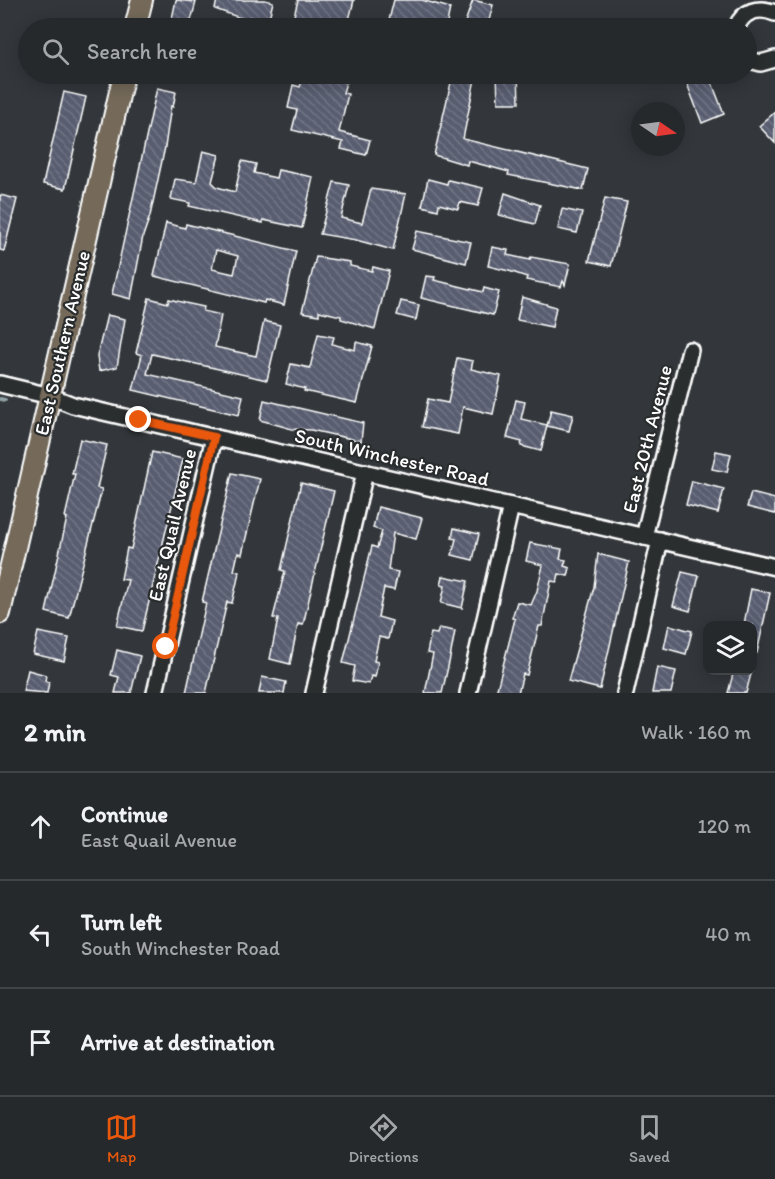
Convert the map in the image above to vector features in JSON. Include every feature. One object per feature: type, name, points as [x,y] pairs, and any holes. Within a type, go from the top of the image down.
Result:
[{"type":"main road","points":[[138,18],[142,0]]},
{"type":"main road","name":"East Southern Avenue","points":[[0,613],[122,84]]},
{"type":"street","points":[[745,18],[749,13],[770,8]]},
{"type":"street","points":[[757,62],[775,59]]},
{"type":"street","name":"East 20th Avenue","points":[[644,537],[690,350]]},
{"type":"street","name":"South Winchester Road","points":[[0,384],[50,396],[73,405],[775,567]]},
{"type":"street","name":"East Quail Avenue","points":[[155,693],[214,437]]},
{"type":"street","points":[[314,693],[365,472]]},
{"type":"street","points":[[468,693],[511,506]]},
{"type":"street","points":[[625,693],[660,540]]},
{"type":"building","points":[[176,0],[196,2],[192,18],[172,18]]},
{"type":"building","points":[[217,0],[273,2],[269,18],[240,18],[215,9]]},
{"type":"building","points":[[298,0],[354,0],[350,18],[294,18]]},
{"type":"building","points":[[394,0],[422,0],[450,8],[448,18],[390,18]]},
{"type":"building","points":[[473,0],[493,5],[490,18],[467,18]]},
{"type":"building","points":[[301,84],[345,84],[343,93],[348,94],[339,132],[370,140],[366,155],[341,149],[343,142],[292,130],[297,110],[288,108],[293,85],[300,87]]},
{"type":"building","points":[[451,84],[474,84],[463,139],[588,169],[583,190],[508,175],[509,172],[491,167],[468,161],[467,165],[434,155]]},
{"type":"building","points":[[497,84],[518,84],[519,103],[498,103]]},
{"type":"building","points":[[687,84],[712,84],[724,114],[702,123]]},
{"type":"building","points":[[157,88],[176,92],[173,107],[171,106],[165,147],[150,216],[143,236],[131,299],[112,294]]},
{"type":"building","points":[[64,92],[86,97],[65,189],[43,184]]},
{"type":"building","points":[[775,112],[775,143],[759,126]]},
{"type":"building","points":[[203,151],[219,155],[212,182],[217,187],[235,192],[242,161],[256,164],[254,173],[276,178],[278,170],[313,177],[302,228],[263,220],[263,223],[189,206],[190,203],[171,199],[175,179],[196,182]]},
{"type":"building","points":[[428,179],[447,184],[448,180],[483,188],[478,206],[460,202],[458,209],[439,204],[438,210],[422,206]]},
{"type":"building","points":[[334,182],[349,185],[341,218],[362,223],[371,189],[406,194],[393,250],[356,240],[320,234]]},
{"type":"building","points":[[505,193],[540,205],[535,224],[499,215]]},
{"type":"building","points":[[0,195],[17,199],[4,251],[0,250]]},
{"type":"building","points":[[605,198],[627,202],[611,266],[589,261]]},
{"type":"building","points":[[562,209],[582,213],[577,233],[558,229]]},
{"type":"building","points":[[166,223],[185,228],[186,224],[296,251],[284,305],[265,300],[264,303],[154,276]],"holes":[[[216,250],[238,256],[234,274],[212,269]]]},
{"type":"building","points":[[417,231],[471,242],[466,263],[412,249]]},
{"type":"building","points":[[492,247],[508,250],[507,255],[570,264],[565,285],[563,281],[561,287],[526,280],[527,277],[488,266]]},
{"type":"building","points":[[316,257],[350,262],[350,266],[372,271],[373,267],[389,271],[375,329],[341,319],[341,316],[319,311],[319,315],[302,312]]},
{"type":"building","points":[[426,276],[483,292],[484,288],[499,292],[493,315],[421,298]]},
{"type":"building","points":[[522,297],[556,307],[552,327],[517,320]]},
{"type":"building","points":[[149,298],[168,303],[169,299],[204,307],[203,311],[221,315],[215,347],[256,356],[264,321],[280,325],[267,380],[152,354],[147,374],[243,396],[239,415],[133,390],[142,355],[136,353]]},
{"type":"building","points":[[401,301],[419,305],[416,320],[397,315]]},
{"type":"building","points":[[107,315],[125,319],[117,367],[99,371],[97,356]]},
{"type":"building","points":[[318,334],[334,337],[332,344],[355,350],[356,342],[372,346],[357,403],[304,391],[305,389],[286,384],[291,364],[310,368]]},
{"type":"building","points":[[457,358],[473,361],[471,369],[501,376],[493,414],[463,407],[458,434],[422,427],[428,399],[448,403]]},
{"type":"building","points":[[264,400],[363,423],[361,441],[311,430],[292,429],[260,420]]},
{"type":"building","points":[[516,400],[525,402],[521,419],[547,425],[541,451],[521,446],[522,442],[507,438]]},
{"type":"building","points":[[551,410],[573,415],[569,431],[547,426]]},
{"type":"building","points":[[80,439],[107,445],[97,488],[102,489],[69,618],[46,612],[67,518],[65,517],[75,474],[72,474]]},
{"type":"building","points":[[716,451],[731,454],[727,472],[712,469]]},
{"type":"building","points":[[152,452],[183,459],[142,631],[117,626],[128,580],[121,579],[127,548],[131,549]]},
{"type":"building","points":[[232,473],[260,479],[242,554],[238,553],[234,571],[239,572],[237,582],[232,603],[227,602],[206,693],[186,693],[206,603],[202,602]]},
{"type":"building","points":[[692,481],[724,489],[718,513],[686,505]]},
{"type":"building","points":[[301,483],[334,491],[303,625],[298,624],[290,664],[270,659],[278,619],[273,618],[285,571],[281,570]]},
{"type":"building","points":[[751,493],[775,499],[775,514],[747,507]]},
{"type":"building","points":[[378,507],[422,518],[416,539],[393,533],[388,570],[398,572],[394,590],[384,588],[378,617],[392,621],[388,639],[379,637],[374,661],[378,662],[375,677],[371,676],[369,684],[352,681],[355,666],[343,663],[372,546],[377,548],[382,531],[373,528]]},
{"type":"building","points":[[454,528],[479,534],[473,560],[452,555],[456,539],[452,538]]},
{"type":"building","points":[[530,543],[562,549],[560,559],[566,560],[564,566],[570,568],[568,576],[559,574],[557,582],[551,581],[542,626],[539,626],[527,675],[523,674],[518,693],[496,693],[515,619],[512,618],[517,602],[531,605],[543,565],[526,561]]},
{"type":"building","points":[[598,554],[629,562],[600,689],[568,681],[594,587]]},
{"type":"building","points":[[682,572],[699,576],[690,611],[673,606]]},
{"type":"building","points":[[443,576],[468,581],[462,608],[441,603],[445,586],[441,585]]},
{"type":"building","points":[[751,589],[770,593],[757,653],[757,621],[745,621]]},
{"type":"building","points":[[669,625],[692,631],[686,654],[664,648]]},
{"type":"building","points":[[439,628],[455,631],[450,658],[442,693],[425,693],[433,654],[427,653],[431,633],[437,634]]},
{"type":"building","points":[[38,632],[69,638],[64,661],[33,654]]},
{"type":"building","points":[[117,650],[140,656],[131,693],[115,693],[119,677],[111,675]]},
{"type":"building","points":[[657,667],[676,671],[671,693],[652,693]]},
{"type":"building","points":[[28,670],[46,675],[45,681],[49,682],[47,693],[23,691]]},
{"type":"building","points":[[733,675],[751,675],[746,693],[728,693]]},
{"type":"building","points":[[262,677],[286,682],[284,693],[259,693]]},
{"type":"waterway","points":[[0,399],[5,400]]},
{"type":"route","points":[[139,420],[214,437],[166,647]]}]
